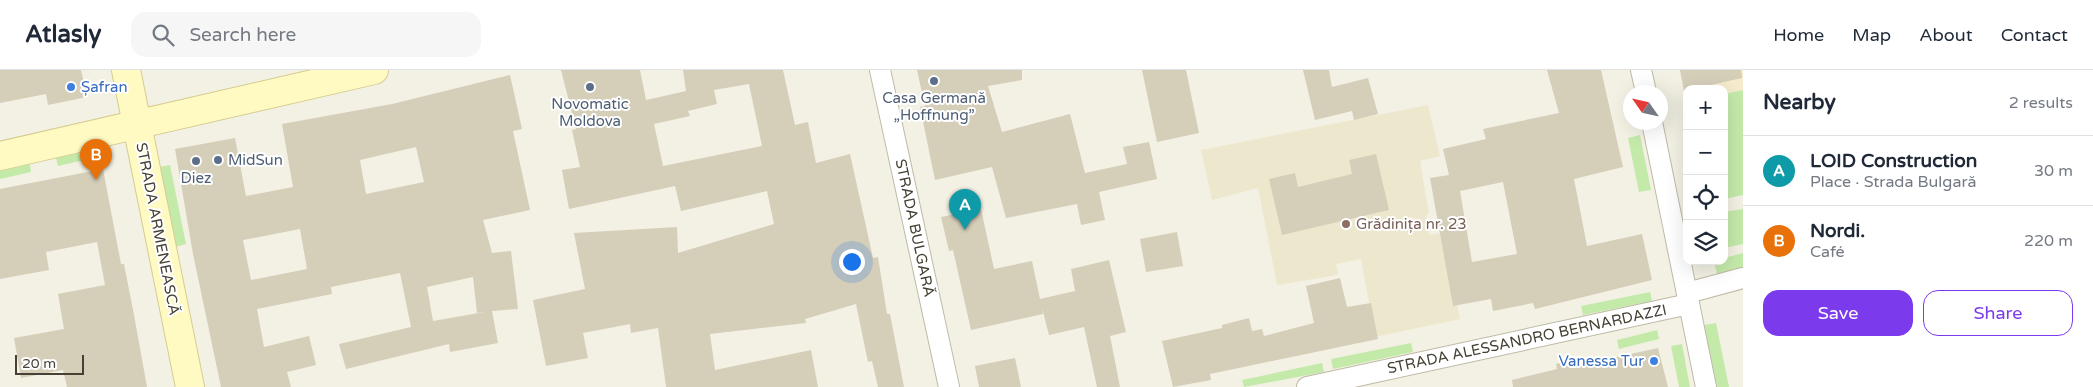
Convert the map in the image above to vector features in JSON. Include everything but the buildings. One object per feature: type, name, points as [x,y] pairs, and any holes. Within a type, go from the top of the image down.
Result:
[{"type":"main road","name":"STRADA ARMENEASCĂ","points":[[126,70],[190,387]]},
{"type":"main road","points":[[0,156],[138,126],[374,70]]},
{"type":"street","name":"STRADA BULGARĂ","points":[[880,70],[949,387]]},
{"type":"street","points":[[1641,70],[1644,85]]},
{"type":"street","points":[[1654,130],[1706,387]]},
{"type":"street","name":"STRADA ALESSANDRO BERNARDAZZI","points":[[1307,387],[1688,299],[1743,278]]},
{"type":"shaded area","points":[[1680,70],[1743,70],[1743,90],[1728,93],[1728,85],[1683,86]]},
{"type":"shaded area","name":"Grădinița nr. 23","points":[[1428,105],[1440,156],[1420,161],[1429,213],[1426,215],[1429,235],[1442,233],[1460,319],[1375,337],[1361,259],[1336,264],[1338,275],[1277,285],[1258,188],[1212,200],[1201,150]]},
{"type":"green space","points":[[1743,90],[1743,195],[1728,198],[1728,130],[1728,93]]},
{"type":"green space","points":[[1640,135],[1651,190],[1639,192],[1628,138]]},
{"type":"green space","points":[[101,148],[102,156],[58,166],[56,158]]},
{"type":"green space","points":[[30,164],[31,172],[0,179],[0,171]]},
{"type":"green space","points":[[170,165],[186,244],[175,247],[159,167]]},
{"type":"green space","points":[[1743,209],[1743,244],[1728,247],[1728,211]]},
{"type":"green space","points":[[1743,253],[1743,269],[1717,274],[1715,265],[1728,265],[1728,257]]},
{"type":"green space","points":[[1650,292],[1652,301],[1583,315],[1581,306]]},
{"type":"green space","points":[[1716,323],[1729,387],[1717,387],[1704,325]]},
{"type":"green space","points":[[1657,330],[1659,339],[1619,349],[1617,340]]},
{"type":"green space","points":[[1411,343],[1413,352],[1333,369],[1331,359]]},
{"type":"green space","points":[[1682,344],[1690,387],[1679,387],[1671,346]]},
{"type":"green space","points":[[1322,363],[1324,372],[1244,387],[1242,380]]},
{"type":"place","name":"Casa Germană „Hoffnung”","points":[[934,81]]},
{"type":"place","name":"Șafran","points":[[71,87]]},
{"type":"place","name":"Novomatic Moldova","points":[[590,87]]},
{"type":"place","name":"MidSun","points":[[218,160]]},
{"type":"place","name":"Diez","points":[[196,161]]},
{"type":"place","name":"Nordi.","points":[[96,180]]},
{"type":"place","name":"Grădinița nr. 23","points":[[1346,224]]},
{"type":"place","name":"LOID Construction","points":[[965,230]]},
{"type":"place","name":"Vanessa Tur","points":[[1654,361]]}]
